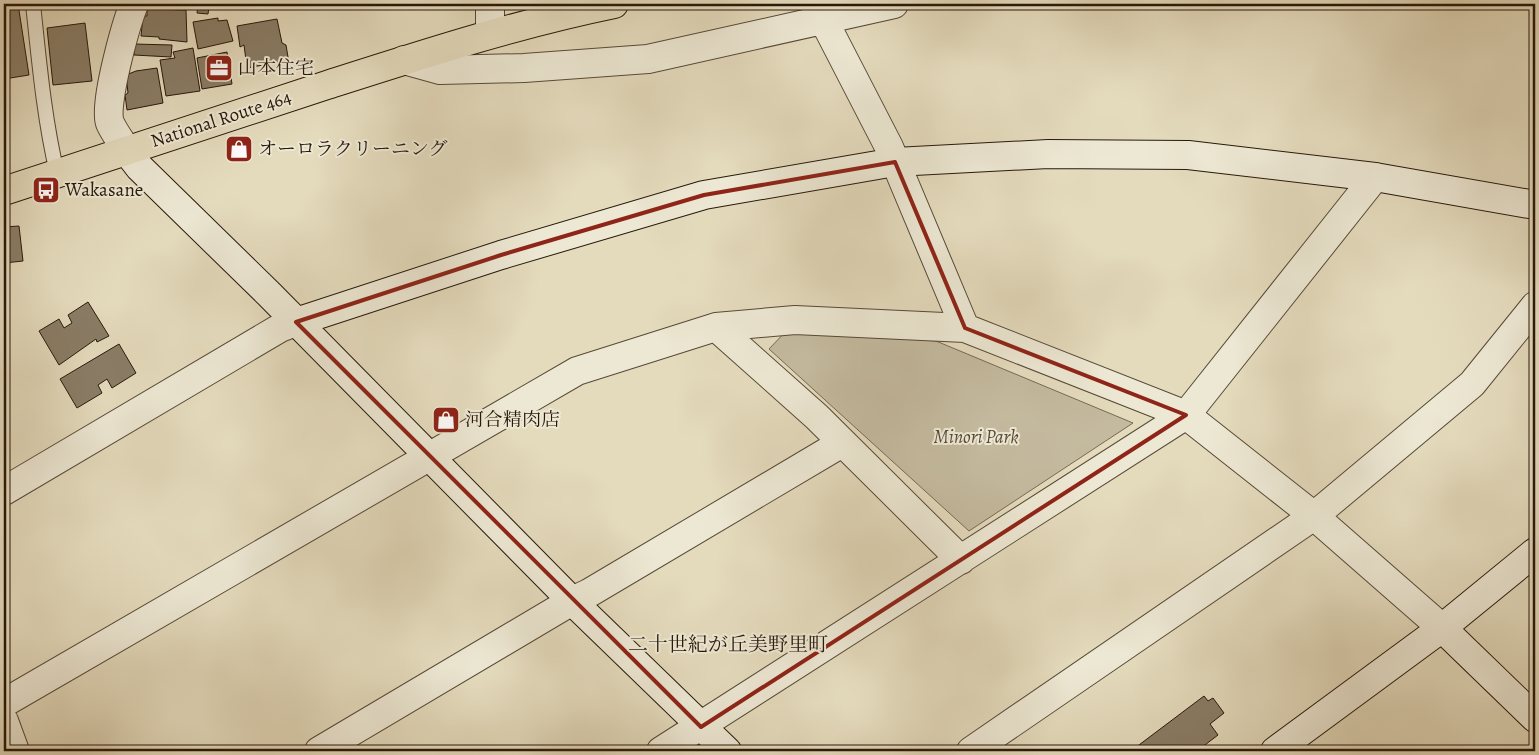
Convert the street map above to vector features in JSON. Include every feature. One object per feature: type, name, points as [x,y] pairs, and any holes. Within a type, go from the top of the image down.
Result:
[{"type":"highway","name":"National Route 464","points":[[4,191],[404,60],[490,34],[614,4]]},
{"type":"street","points":[[134,4],[128,18],[111,87],[109,121],[138,167],[430,455],[572,600],[727,751]]},
{"type":"street","points":[[490,4],[490,34]]},
{"type":"street","points":[[404,60],[440,70],[524,68],[648,59],[823,11],[894,4]]},
{"type":"street","points":[[823,11],[889,147],[965,328]]},
{"type":"street","points":[[4,491],[280,328],[501,255],[704,196],[895,162],[1048,154],[1188,155],[1375,177],[1535,205]]},
{"type":"street","points":[[661,751],[1186,415],[1375,177]]},
{"type":"street","points":[[971,751],[1314,516],[1472,384],[1535,306]]},
{"type":"street","points":[[4,703],[576,371],[716,327],[795,320],[965,328],[1186,415],[1314,516],[1442,628],[1535,718]]},
{"type":"street","points":[[716,327],[817,417],[961,560]]},
{"type":"street","points":[[319,751],[572,600],[589,593],[842,443]]},
{"type":"street","points":[[1275,751],[1442,628],[1535,552]]},
{"type":"street","points":[[4,721],[15,751]]},
{"type":"lane","points":[[33,4],[53,154],[58,173]]},
{"type":"highlighted area","points":[[895,162],[965,328],[1186,415],[701,727],[296,322],[501,255],[704,195]]},
{"type":"green space","name":"Minori Park","points":[[789,328],[936,341],[1133,423],[969,531],[769,349]]},
{"type":"building","points":[[4,4],[18,4],[29,75],[4,79]]},
{"type":"building","points":[[223,4],[223,6],[209,7],[208,14],[197,13],[198,5]]},
{"type":"building","points":[[147,9],[186,10],[187,42],[141,36],[143,16],[147,16]]},
{"type":"building","points":[[218,18],[218,21],[227,20],[233,41],[198,49],[193,22]]},
{"type":"building","points":[[277,19],[282,43],[286,45],[289,63],[284,61],[247,68],[244,45],[240,47],[237,26]]},
{"type":"building","points":[[85,23],[92,81],[53,85],[47,28]]},
{"type":"building","points":[[134,44],[172,45],[171,57],[134,55]]},
{"type":"building","points":[[193,48],[200,91],[166,96],[160,60],[175,58],[173,52]]},
{"type":"building","points":[[227,52],[232,84],[202,89],[197,58]]},
{"type":"building","points":[[157,68],[163,103],[127,110],[125,95],[128,93],[126,75],[136,71]]},
{"type":"building","points":[[19,226],[23,261],[4,263],[4,227]]},
{"type":"building","points":[[88,302],[109,336],[97,342],[96,339],[59,365],[39,331],[59,319],[64,328],[72,323],[68,315]]},
{"type":"building","points":[[119,344],[136,373],[112,388],[107,379],[98,385],[102,393],[77,408],[60,379]]},
{"type":"building","points":[[1204,696],[1208,701],[1213,698],[1224,713],[1210,724],[1218,735],[1197,751],[1131,751]]},
{"type":"place","name":"山本住宅","points":[[219,68]]},
{"type":"place","name":"オーロラクリーニング","points":[[239,149]]},
{"type":"place","name":"Wakasane","points":[[46,190]]},
{"type":"place","name":"河合精肉店","points":[[446,420]]},
{"type":"district","name":"二十世紀が丘美野里町","points":[[728,644]]}]
